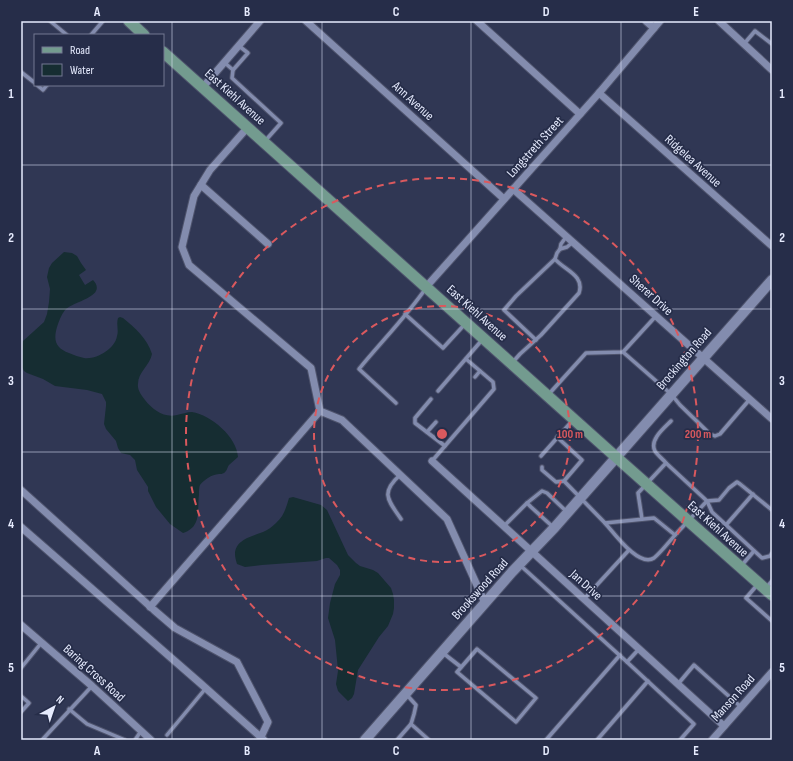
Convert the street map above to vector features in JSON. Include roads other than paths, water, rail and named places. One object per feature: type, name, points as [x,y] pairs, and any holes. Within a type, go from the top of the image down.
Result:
[{"type":"main road","points":[[129,21],[143,34]]},
{"type":"main road","name":"East Kiehl Avenue","points":[[164,53],[688,521],[740,567],[767,587]]},
{"type":"main road","name":"Brockington Road","points":[[616,457],[772,280]]},
{"type":"main road","name":"Brookswood Road","points":[[365,740],[616,457]]},
{"type":"street","points":[[203,87],[260,21]]},
{"type":"street","name":"Ann Avenue","points":[[306,21],[504,199]]},
{"type":"street","points":[[477,21],[580,114]]},
{"type":"street","points":[[646,21],[654,28]]},
{"type":"street","name":"Longstreth Street","points":[[426,287],[599,93],[660,21]]},
{"type":"street","points":[[719,21],[772,70]]},
{"type":"street","name":"Ridgelea Avenue","points":[[599,93],[772,246]]},
{"type":"street","points":[[248,127],[210,170],[194,196],[182,248],[189,265],[311,368],[320,411]]},
{"type":"street","points":[[201,185],[268,244]]},
{"type":"street","name":"Sherer Drive","points":[[513,189],[772,419]]},
{"type":"street","points":[[320,411],[342,420],[447,519],[485,603]]},
{"type":"street","points":[[150,607],[320,411]]},
{"type":"street","name":"Jan Drive","points":[[432,461],[724,726]]},
{"type":"street","points":[[21,490],[175,628],[237,662],[268,722],[263,739],[21,527]]},
{"type":"street","name":"Baring Cross Road","points":[[21,624],[151,740]]},
{"type":"street","name":"Manson Road","points":[[712,740],[772,672]]},
{"type":"lane","points":[[50,21],[66,34]]},
{"type":"lane","points":[[92,34],[100,22]]},
{"type":"lane","points":[[744,44],[755,31],[772,44]]},
{"type":"lane","points":[[239,46],[248,53],[233,70],[232,78],[281,123],[264,142]]},
{"type":"lane","points":[[224,62],[233,70]]},
{"type":"lane","points":[[21,72],[34,82]]},
{"type":"lane","points":[[38,86],[43,90],[46,86]]},
{"type":"lane","points":[[536,340],[504,310],[516,296],[555,259],[561,244],[566,237]]},
{"type":"lane","points":[[560,249],[565,249],[573,242]]},
{"type":"lane","points":[[512,364],[579,293],[581,288],[580,281],[574,274],[555,259]]},
{"type":"lane","points":[[396,403],[359,369],[415,304],[426,287]]},
{"type":"lane","points":[[405,314],[443,348],[466,323]]},
{"type":"lane","points":[[623,352],[656,316]]},
{"type":"lane","points":[[438,391],[483,338]]},
{"type":"lane","points":[[547,396],[586,353],[623,352],[671,394],[680,405],[710,434],[714,436],[720,434],[750,399]]},
{"type":"lane","points":[[432,461],[494,388],[493,382],[466,359]]},
{"type":"lane","points":[[474,377],[480,371]]},
{"type":"lane","points":[[431,399],[415,418],[415,423],[445,446]]},
{"type":"lane","points":[[542,456],[574,419]]},
{"type":"lane","points":[[671,421],[656,437],[654,442],[655,451],[706,501],[712,512],[762,558],[770,556],[772,553]]},
{"type":"lane","points":[[427,432],[436,422]]},
{"type":"lane","points":[[557,438],[582,460],[564,482]]},
{"type":"lane","points":[[642,519],[638,494],[666,463]]},
{"type":"lane","points":[[542,467],[542,470],[556,482],[564,482],[605,523],[629,550],[641,559],[648,560],[654,558],[706,501],[719,500],[733,484],[737,482],[772,510]]},
{"type":"lane","points":[[400,475],[391,485],[388,492],[388,498],[401,519]]},
{"type":"lane","points":[[504,526],[527,503],[542,491],[547,493],[568,512]]},
{"type":"lane","points":[[726,525],[753,494]]},
{"type":"lane","points":[[527,503],[554,528]]},
{"type":"lane","points":[[605,523],[654,518],[675,535]]},
{"type":"lane","points":[[584,599],[629,550]]},
{"type":"lane","points":[[740,567],[754,550]]},
{"type":"lane","points":[[519,565],[620,655],[694,724],[680,740]]},
{"type":"lane","points":[[767,587],[746,598],[772,621]]},
{"type":"lane","points":[[21,668],[42,642]]},
{"type":"lane","points":[[627,662],[639,648]]},
{"type":"lane","points":[[477,649],[536,698],[516,722],[457,672],[461,667],[477,649]]},
{"type":"lane","points":[[442,652],[461,667]]},
{"type":"lane","points":[[546,740],[620,655]]},
{"type":"lane","points":[[678,684],[694,665],[741,708]]},
{"type":"lane","points":[[597,740],[648,681]]},
{"type":"lane","points":[[42,740],[69,709],[92,686]]},
{"type":"lane","points":[[167,735],[206,688]]},
{"type":"lane","points":[[397,740],[411,724],[416,705],[406,693]]},
{"type":"lane","points":[[21,696],[29,703],[21,712]]},
{"type":"lane","points":[[69,709],[87,724],[125,740]]},
{"type":"lane","points":[[411,724],[428,740]]},
{"type":"lane","points":[[134,740],[141,731]]},
{"type":"water","points":[[64,252],[72,253],[77,256],[86,270],[79,275],[85,285],[93,280],[97,288],[94,294],[65,310],[59,320],[55,336],[58,346],[65,351],[84,358],[94,357],[104,353],[116,341],[118,334],[118,318],[123,318],[144,338],[152,354],[140,376],[138,384],[140,393],[148,404],[163,414],[172,416],[192,412],[207,417],[222,428],[237,449],[238,457],[229,465],[225,472],[211,476],[200,485],[196,522],[193,527],[183,533],[170,524],[156,507],[148,491],[148,487],[137,470],[135,460],[130,455],[121,453],[116,441],[106,429],[104,424],[106,402],[102,394],[87,390],[55,386],[43,379],[27,373],[21,365],[21,347],[23,341],[44,322],[47,314],[50,289],[47,277],[49,268],[52,263]]},
{"type":"water","points":[[293,497],[321,505],[327,510],[348,555],[360,566],[378,573],[391,588],[393,594],[394,608],[388,626],[379,637],[358,670],[354,694],[348,701],[338,691],[336,684],[338,671],[335,640],[328,618],[335,584],[340,575],[340,570],[337,565],[329,558],[317,561],[245,567],[237,564],[236,562],[235,554],[238,545],[245,539],[273,526],[283,515],[289,498]]}]
